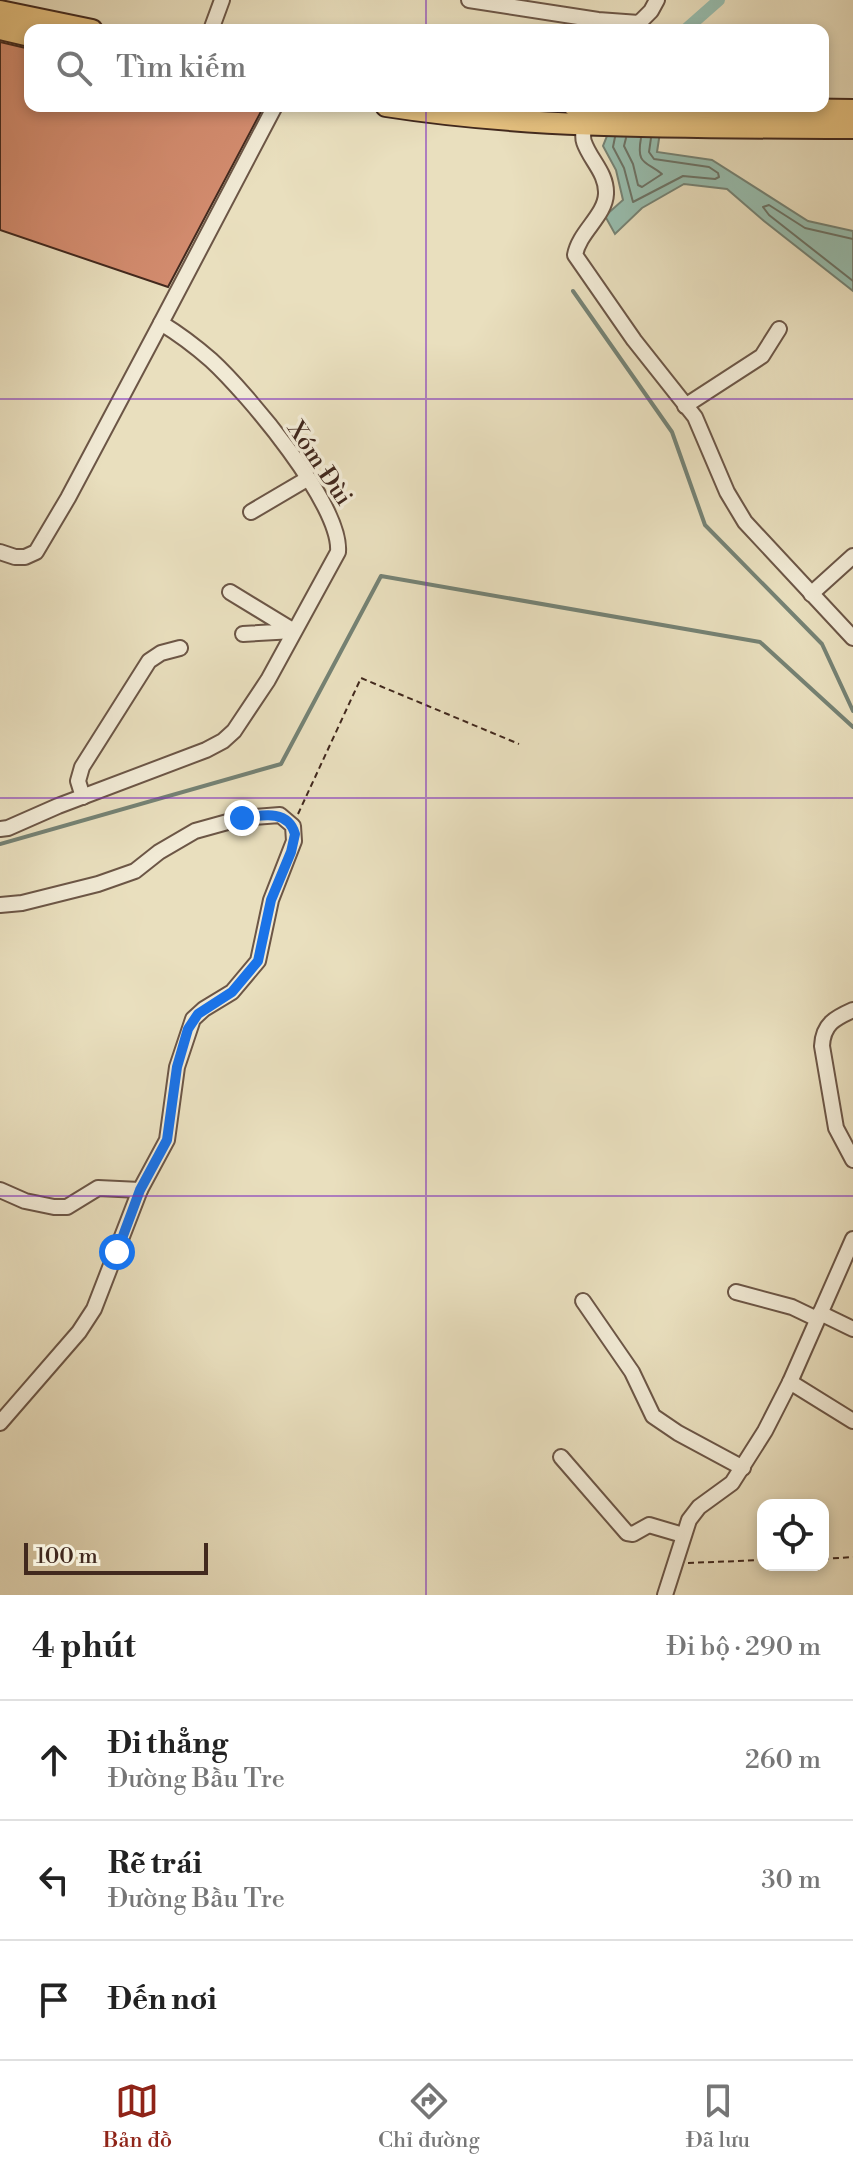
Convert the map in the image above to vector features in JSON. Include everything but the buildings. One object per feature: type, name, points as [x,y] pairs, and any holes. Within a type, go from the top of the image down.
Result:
[{"type":"highway","points":[[0,11],[63,24]]},
{"type":"highway","points":[[0,29],[24,35]]},
{"type":"highway","points":[[829,110],[853,110]]},
{"type":"highway","points":[[432,112],[493,120],[581,112],[607,124],[853,128]]},
{"type":"street","points":[[213,24],[222,0]]},
{"type":"street","points":[[469,0],[598,20],[639,23],[657,0]]},
{"type":"street","points":[[0,552],[25,557],[36,552],[68,498],[272,112]]},
{"type":"street","points":[[581,112],[583,141],[604,179],[607,196],[577,245],[575,255],[701,428],[734,507],[853,638]]},
{"type":"street","name":"Xóm Đùi","points":[[0,829],[223,741],[234,731],[268,680],[338,552],[339,539],[334,521],[286,447],[244,394],[211,360],[161,323]]},
{"type":"street","points":[[685,406],[762,356],[779,329]]},
{"type":"street","points":[[251,512],[307,479]]},
{"type":"street","points":[[811,594],[853,556]]},
{"type":"street","points":[[230,592],[294,631]]},
{"type":"street","points":[[243,634],[294,631]]},
{"type":"street","points":[[83,797],[78,781],[82,767],[136,679],[149,661],[161,653],[180,648]]},
{"type":"street","points":[[0,905],[22,903],[98,884],[135,871],[159,852],[210,826],[262,815],[280,815],[293,826],[294,841],[271,900],[258,961],[232,992],[193,1019],[177,1067],[167,1140],[140,1190],[89,1318],[0,1423]]},
{"type":"street","points":[[853,1010],[833,1019],[823,1033],[822,1046],[836,1128],[853,1160]]},
{"type":"street","points":[[0,1190],[34,1203],[67,1207],[98,1188],[140,1190]]},
{"type":"street","points":[[665,1595],[683,1535],[699,1507],[732,1483],[743,1468],[790,1382],[853,1239]]},
{"type":"street","points":[[736,1292],[792,1307],[853,1329]]},
{"type":"street","points":[[583,1301],[632,1372],[653,1416],[743,1468]]},
{"type":"street","points":[[790,1382],[853,1421]]},
{"type":"street","points":[[561,1457],[627,1533],[633,1534],[649,1525],[683,1535]]},
{"type":"path","points":[[293,826],[361,678],[519,744]]},
{"type":"path","points":[[829,1559],[853,1557]]},
{"type":"path","points":[[673,1563],[757,1560]]},
{"type":"water","points":[[617,112],[663,112],[657,152],[712,160],[808,221],[853,231],[853,291],[727,189],[684,184],[642,208],[615,234],[605,216],[623,200],[616,170],[603,146]]},
{"type":"waterway","points":[[692,24],[719,0]]},
{"type":"waterway","points":[[573,291],[672,432],[705,525],[822,644],[853,711]]},
{"type":"waterway","points":[[0,844],[281,764],[381,576],[760,642],[853,727]]},
{"type":"route","points":[[117,1252],[140,1190],[167,1140],[177,1067],[188,1029],[198,1014],[232,992],[258,961],[271,900],[291,852],[295,834],[293,826],[280,815],[242,818]]}]
